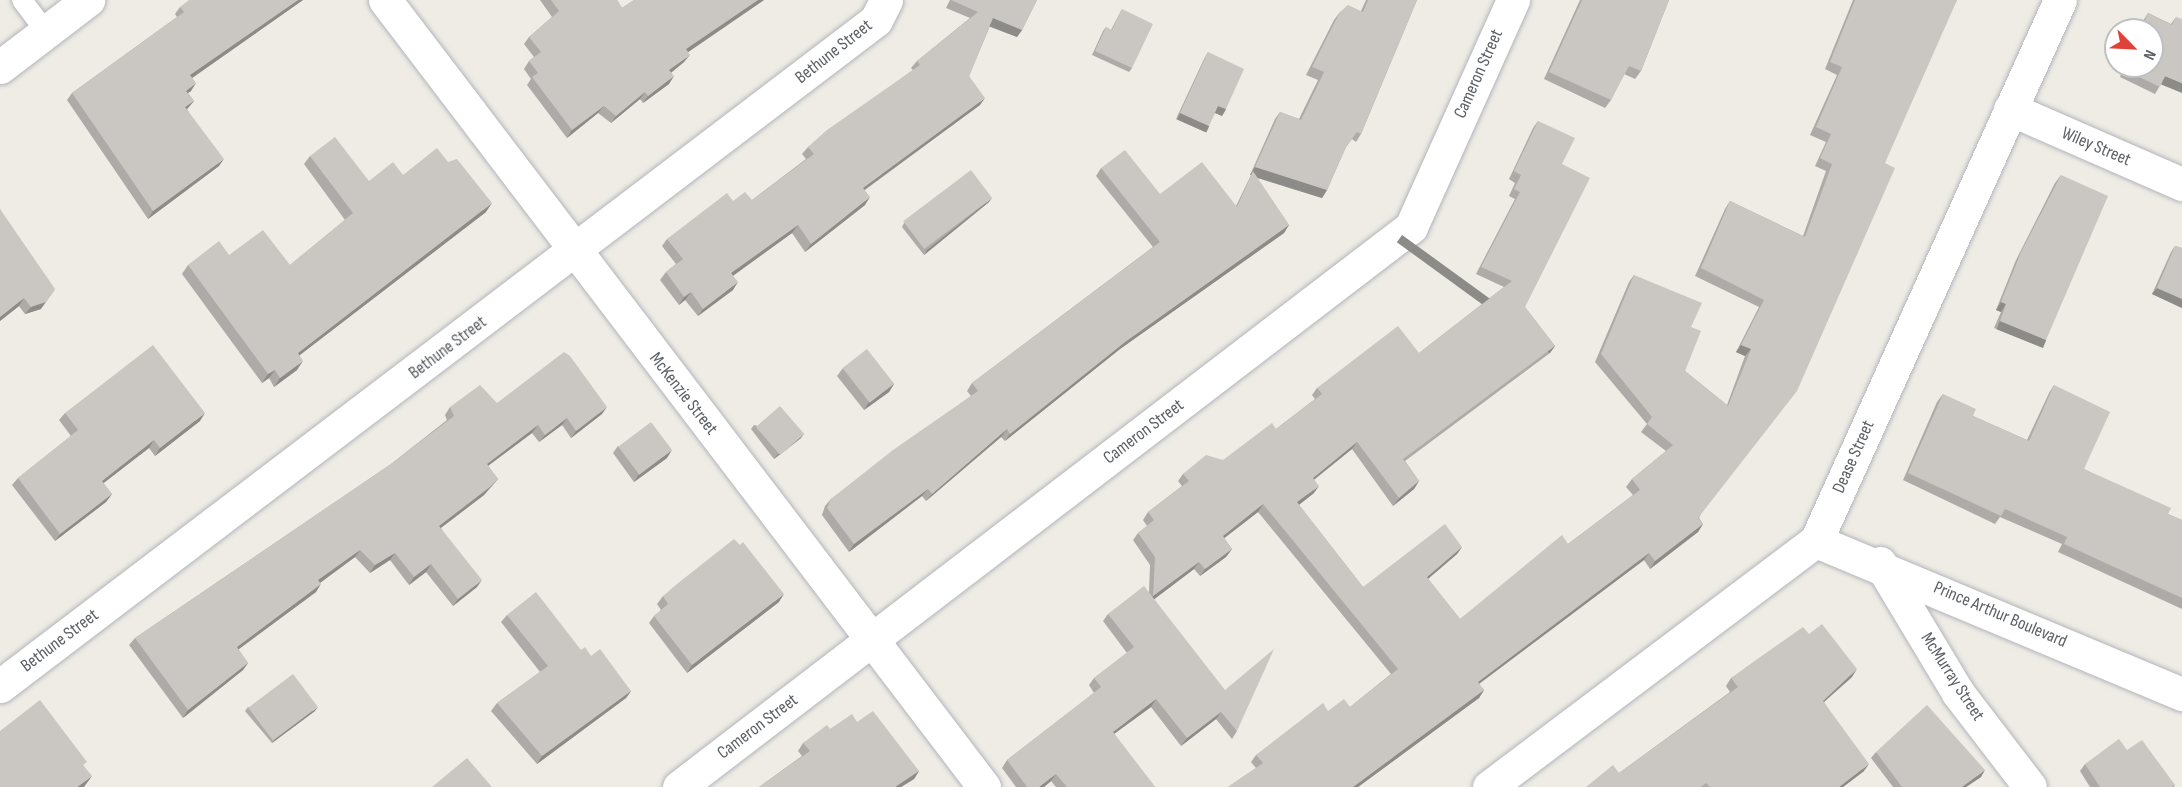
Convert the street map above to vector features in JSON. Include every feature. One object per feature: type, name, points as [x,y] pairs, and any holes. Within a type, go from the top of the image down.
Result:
[{"type":"street","points":[[0,67],[88,0]]},
{"type":"street","name":"McKenzie Street","points":[[385,0],[573,253],[873,639],[984,787]]},
{"type":"street","name":"Bethune Street","points":[[0,686],[573,253],[876,20],[886,0]]},
{"type":"street","name":"Cameron Street","points":[[679,787],[1411,227],[1513,0]]},
{"type":"street","name":"Dease Street","points":[[1489,787],[1816,541],[2060,0]]},
{"type":"street","name":"Wiley Street","points":[[2010,110],[2182,184]]},
{"type":"street","name":"Prince Arthur Boulevard","points":[[1816,541],[1880,563],[2182,694]]},
{"type":"street","name":"McMurray Street","points":[[1880,563],[1958,693],[2030,787]]},
{"type":"lane","points":[[22,0],[46,32]]},
{"type":"building","points":[[189,0],[298,0],[190,75],[196,83],[186,91],[194,101],[185,107],[224,159],[153,211],[72,93],[184,12],[180,7]]},
{"type":"building","points":[[551,0],[617,0],[622,8],[634,0],[758,0],[686,49],[690,55],[669,70],[674,76],[648,96],[645,92],[616,116],[604,106],[572,130],[532,77],[538,73],[529,61],[541,52],[529,37],[559,11]]},
{"type":"building","points":[[951,0],[1037,0],[1022,30],[993,18],[969,76],[985,98],[863,188],[870,197],[811,244],[798,225],[731,273],[738,282],[703,309],[691,292],[684,297],[666,272],[683,259],[667,239],[727,193],[733,201],[745,192],[752,200],[814,154],[808,147],[827,130],[920,65],[917,61],[978,12]]},
{"type":"building","points":[[1368,0],[1417,0],[1361,134],[1357,132],[1346,147],[1327,190],[1255,167],[1280,112],[1301,120],[1324,72],[1312,67],[1340,12],[1348,5],[1363,12]]},
{"type":"building","points":[[1582,0],[1669,0],[1641,71],[1629,66],[1611,100],[1549,72]]},
{"type":"building","points":[[1855,0],[1957,0],[1885,163],[1895,168],[1797,391],[1698,518],[1703,524],[1655,561],[1649,553],[1478,682],[1484,690],[1353,787],[1228,787],[1263,763],[1256,755],[1323,703],[1328,711],[1344,699],[1350,707],[1398,669],[1263,504],[1223,536],[1232,549],[1205,569],[1199,562],[1153,596],[1155,557],[1138,533],[1154,520],[1148,512],[1189,481],[1183,474],[1206,455],[1223,460],[1272,423],[1276,429],[1322,394],[1317,388],[1398,326],[1419,353],[1512,281],[1481,267],[1520,192],[1514,189],[1521,175],[1514,171],[1538,121],[1575,138],[1562,164],[1590,178],[1525,307],[1555,346],[1403,459],[1419,481],[1399,498],[1357,442],[1313,478],[1319,486],[1297,502],[1363,587],[1445,524],[1462,547],[1427,577],[1460,619],[1562,535],[1568,544],[1640,490],[1632,479],[1673,445],[1647,424],[1652,417],[1601,354],[1634,275],[1702,303],[1691,327],[1701,331],[1685,371],[1728,406],[1751,349],[1741,345],[1764,300],[1701,268],[1730,201],[1805,237],[1832,164],[1820,158],[1831,134],[1816,127],[1842,67],[1830,62]]},
{"type":"building","points":[[1122,9],[1153,24],[1132,68],[1095,51],[1106,27],[1112,30]]},
{"type":"building","points":[[2148,13],[2158,18],[2146,18]]},
{"type":"building","points":[[2176,17],[2182,19],[2182,83],[2165,76],[2160,87],[2141,78],[2164,78],[2164,21],[2172,25]]},
{"type":"building","points":[[1208,52],[1244,69],[1226,109],[1218,106],[1209,126],[1180,113]]},
{"type":"building","points":[[335,137],[369,181],[393,162],[403,175],[437,148],[448,162],[457,159],[492,203],[298,353],[303,361],[280,378],[275,370],[268,374],[188,265],[219,241],[229,255],[263,230],[290,265],[353,213],[310,156]]},
{"type":"building","points":[[1125,150],[1160,194],[1202,162],[1237,207],[1253,171],[1289,225],[1125,342],[1010,434],[1007,429],[932,494],[928,489],[854,544],[827,508],[831,499],[893,450],[978,391],[972,383],[1160,242],[1101,168]]},
{"type":"building","points":[[971,170],[992,198],[924,249],[903,221]]},
{"type":"building","points":[[2061,175],[2108,196],[2046,340],[2000,321],[2006,304],[2001,302],[2021,252]]},
{"type":"building","points":[[0,209],[55,289],[46,302],[31,307],[24,298],[0,317]]},
{"type":"building","points":[[2175,246],[2182,248],[2182,299],[2157,288]]},
{"type":"building","points":[[153,345],[205,413],[160,448],[154,440],[102,481],[112,494],[60,534],[18,478],[78,430],[65,413]]},
{"type":"building","points":[[867,349],[894,384],[870,403],[843,368]]},
{"type":"building","points":[[564,352],[570,356],[607,407],[576,431],[567,418],[545,435],[538,425],[487,464],[498,479],[439,526],[482,580],[458,599],[431,564],[414,577],[395,553],[375,565],[360,550],[318,580],[321,584],[237,647],[248,663],[188,710],[135,638],[391,464],[454,416],[450,407],[480,385],[497,403]]},
{"type":"building","points":[[2054,385],[2110,412],[2084,469],[2171,508],[2168,514],[2182,520],[2182,598],[2064,544],[2067,537],[2005,509],[2001,516],[1908,473],[1943,394],[1976,409],[1973,416],[2029,441]]},
{"type":"building","points":[[780,406],[804,434],[780,455],[756,427]]},
{"type":"building","points":[[651,422],[672,450],[639,475],[618,447]]},
{"type":"building","points":[[734,539],[740,545],[743,542],[784,594],[692,665],[654,616],[668,604],[663,596]]},
{"type":"building","points":[[1144,586],[1225,690],[1274,649],[1237,731],[1221,712],[1187,738],[1156,699],[1113,732],[1155,787],[1067,787],[1056,774],[1039,787],[1027,787],[1007,760],[1101,687],[1094,678],[1134,647],[1108,614]]},
{"type":"building","points":[[536,592],[581,650],[585,647],[591,656],[600,649],[631,691],[542,756],[497,703],[548,666],[507,615]]},
{"type":"building","points":[[1822,624],[1857,669],[1823,701],[1869,764],[1839,787],[1710,787],[1706,783],[1701,787],[1586,787],[1613,765],[1619,773],[1738,687],[1731,678],[1803,627],[1809,634]]},
{"type":"building","points":[[293,674],[318,707],[273,740],[248,708]]},
{"type":"building","points":[[40,700],[87,762],[83,765],[92,776],[77,787],[0,787],[0,731]]},
{"type":"building","points":[[1927,705],[1985,770],[1962,787],[1902,787],[1876,752]]},
{"type":"building","points":[[873,711],[919,771],[895,787],[759,787],[810,751],[803,743],[827,725],[830,729],[852,714],[857,722]]},
{"type":"building","points":[[2119,739],[2127,750],[2142,740],[2175,785],[2172,787],[2100,787],[2085,764]]},
{"type":"building","points":[[467,758],[492,787],[432,787]]}]
